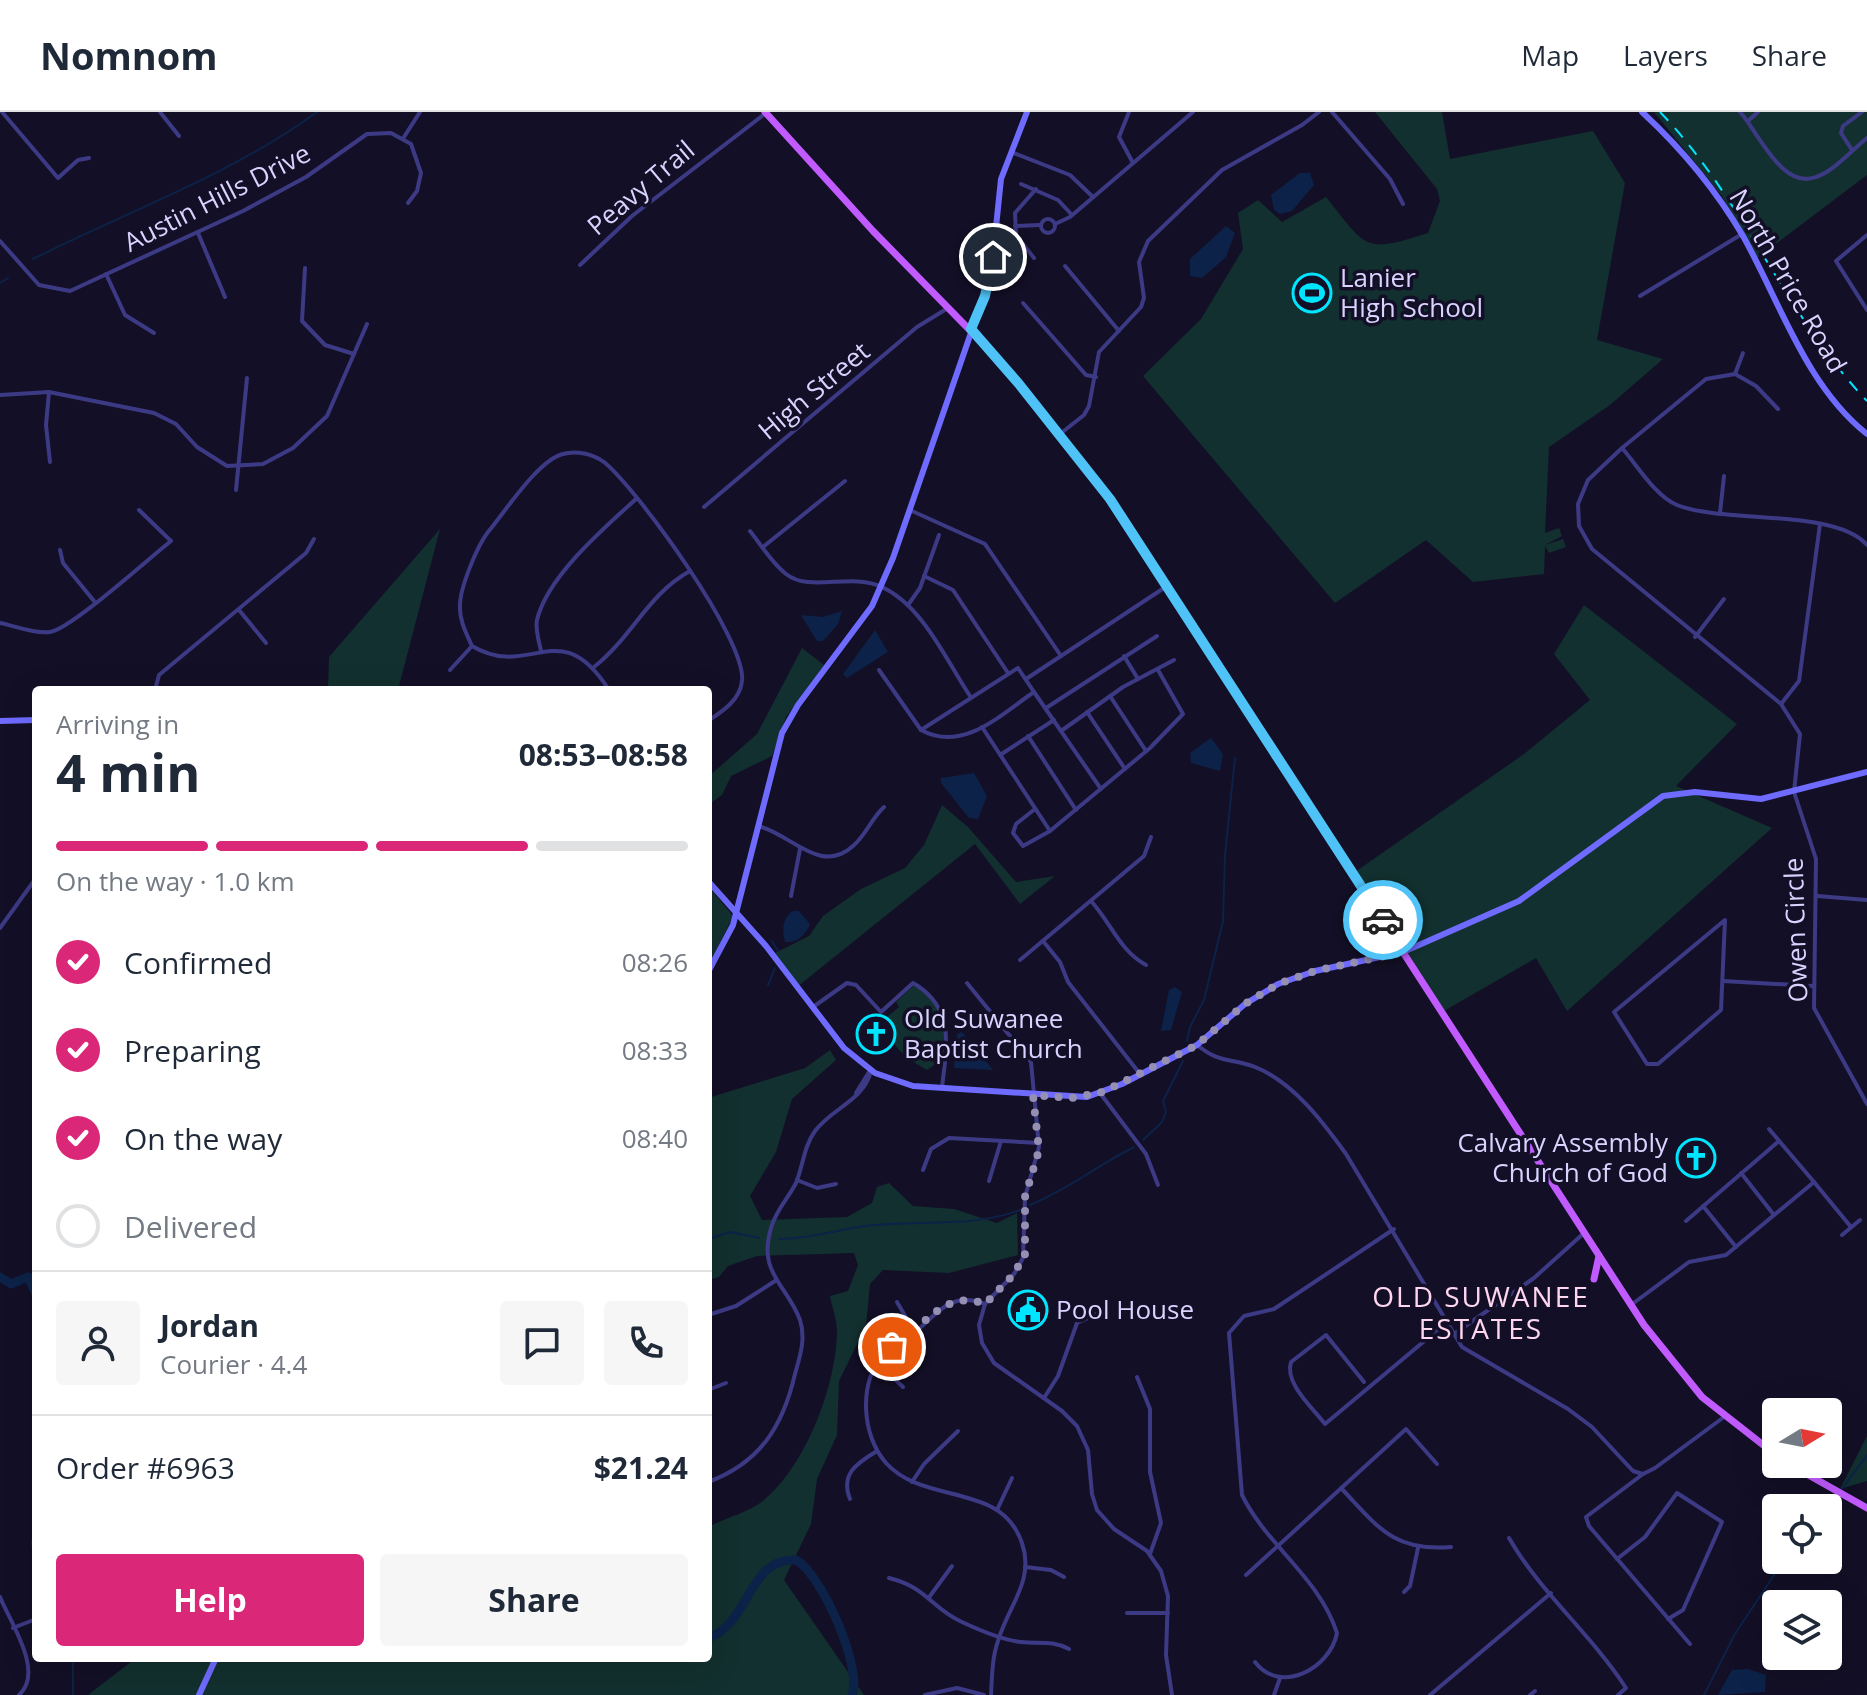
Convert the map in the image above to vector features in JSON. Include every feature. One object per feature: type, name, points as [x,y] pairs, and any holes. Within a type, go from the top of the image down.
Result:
[{"type":"main road","points":[[766,112],[873,231],[971,329],[1060,434],[1110,499],[1631,1305],[1673,1365],[1724,1417],[1762,1445]]},
{"type":"main road","points":[[1594,1279],[1599,1256]]},
{"type":"main road","points":[[1814,1478],[1867,1508]]},
{"type":"street","points":[[2,112],[58,178],[78,160],[89,158]]},
{"type":"street","points":[[160,112],[179,136]]},
{"type":"street","points":[[408,203],[417,191],[421,173],[419,159],[403,138],[420,112]]},
{"type":"street","name":"Peavy Trail","points":[[580,265],[632,216],[766,112]]},
{"type":"street","points":[[712,965],[725,944],[737,912],[788,719],[872,606],[912,511],[991,275],[996,201],[1027,112]]},
{"type":"street","points":[[1129,112],[1119,137],[1133,163]]},
{"type":"street","points":[[1040,225],[1049,233],[1055,224],[1072,215],[1193,112]]},
{"type":"street","points":[[1060,434],[1084,415],[1096,377],[1099,352],[1141,307],[1144,298],[1139,262],[1148,241],[1222,170],[1319,112]]},
{"type":"street","points":[[1332,112],[1399,190],[1403,204]]},
{"type":"street","name":"North Price Road","points":[[1642,112],[1694,166],[1742,234],[1818,376],[1842,410],[1867,434]]},
{"type":"street","points":[[1740,112],[1786,173],[1797,179],[1815,178],[1867,138]]},
{"type":"street","points":[[1748,121],[1758,112]]},
{"type":"street","points":[[1852,150],[1841,133],[1843,126],[1862,112]]},
{"type":"street","name":"Austin Hills Drive","points":[[0,241],[39,285],[70,291],[198,233],[306,177],[367,134],[391,133],[403,138]]},
{"type":"street","points":[[1011,152],[1070,175],[1093,197]]},
{"type":"street","points":[[1021,184],[1058,200],[1072,215]]},
{"type":"street","points":[[1034,258],[1019,242],[1015,226],[1017,209],[1036,189]]},
{"type":"street","points":[[1015,226],[1040,225],[1048,218],[1055,224]]},
{"type":"street","points":[[198,233],[225,297]]},
{"type":"street","points":[[1640,296],[1742,234]]},
{"type":"street","points":[[1867,235],[1836,261],[1867,310]]},
{"type":"street","points":[[1065,266],[1119,331]]},
{"type":"street","points":[[305,268],[302,321],[325,345],[354,354]]},
{"type":"street","points":[[106,274],[125,315],[154,333]]},
{"type":"street","points":[[1023,303],[1086,375],[1096,377]]},
{"type":"street","name":"High Street","points":[[704,507],[917,327],[950,307]]},
{"type":"street","points":[[0,395],[49,392],[154,413],[176,424],[210,456],[227,466],[239,466],[279,458],[327,416],[367,324]]},
{"type":"street","points":[[1735,374],[1743,353]]},
{"type":"street","points":[[1778,409],[1756,386],[1735,374],[1706,379],[1588,480],[1578,504],[1579,526],[1592,549],[1695,637],[1781,704],[1796,723],[1800,734],[1794,792]]},
{"type":"street","points":[[236,490],[247,378]]},
{"type":"street","points":[[49,392],[46,425],[50,462]]},
{"type":"street","points":[[1622,448],[1675,505],[1839,527],[1860,537],[1867,545]]},
{"type":"street","points":[[606,686],[594,667],[578,654],[565,650],[541,651],[502,659],[472,646],[463,627],[459,604],[480,543],[542,467],[562,454],[588,453],[603,461],[674,545],[741,660],[742,683],[729,707],[712,718]]},
{"type":"street","points":[[1720,513],[1724,476]]},
{"type":"street","points":[[763,547],[845,481]]},
{"type":"street","points":[[541,651],[536,624],[543,601],[596,535],[636,499]]},
{"type":"street","points":[[0,623],[53,631],[75,622],[94,601],[171,541],[139,510]]},
{"type":"street","points":[[912,511],[985,544],[1061,656]]},
{"type":"street","points":[[1781,704],[1799,681],[1820,524]]},
{"type":"street","points":[[750,531],[784,573],[798,580],[816,583],[856,579],[881,586],[908,605],[970,696]]},
{"type":"street","points":[[908,605],[924,576],[939,535]]},
{"type":"street","points":[[156,686],[159,675],[306,553],[314,539]]},
{"type":"street","points":[[60,550],[63,563],[94,601]]},
{"type":"street","points":[[594,667],[632,629],[666,585],[690,571]]},
{"type":"street","points":[[924,576],[953,590],[1008,673]]},
{"type":"street","points":[[1026,679],[1167,586]]},
{"type":"street","points":[[1695,637],[1724,599]]},
{"type":"street","points":[[239,610],[266,643]]},
{"type":"street","points":[[1046,708],[1157,636]]},
{"type":"street","points":[[450,670],[472,646]]},
{"type":"street","points":[[1124,656],[1138,679]]},
{"type":"street","points":[[1061,731],[1110,696],[1174,660]]},
{"type":"street","points":[[921,730],[1018,668],[1101,789]]},
{"type":"street","points":[[879,670],[921,730],[946,739],[959,738],[982,727],[1034,692]]},
{"type":"street","points":[[1035,809],[1016,824],[1013,833],[1016,841],[1023,846],[1050,831],[1076,810],[1146,751],[1183,714],[1158,670]]},
{"type":"street","points":[[1110,696],[1146,751]]},
{"type":"street","points":[[1087,712],[1125,769]]},
{"type":"street","points":[[0,721],[32,720]]},
{"type":"street","points":[[1000,755],[1054,720]]},
{"type":"street","points":[[982,727],[1050,831]]},
{"type":"street","points":[[1028,736],[1076,810]]},
{"type":"street","points":[[712,885],[737,912],[844,1048],[871,1070],[904,1085],[1071,1098],[1100,1093],[1197,1045],[1245,1004],[1278,984],[1326,968],[1403,952],[1519,901],[1663,796],[1695,792],[1761,799],[1867,772]]},
{"type":"street","name":"Owen Circle","points":[[1794,792],[1816,859],[1814,1008],[1823,1031],[1846,1063],[1867,1104]]},
{"type":"street","points":[[758,826],[778,831],[800,849],[816,856],[833,856],[850,849],[884,807]]},
{"type":"street","points":[[1020,960],[1144,856],[1151,837]]},
{"type":"street","points":[[791,896],[800,849]]},
{"type":"street","points":[[0,928],[32,884]]},
{"type":"street","points":[[1817,896],[1867,900]]},
{"type":"street","points":[[1091,901],[1109,921],[1124,950],[1146,965]]},
{"type":"street","points":[[1725,920],[1723,981],[1721,1010],[1716,1017],[1658,1064],[1647,1064],[1615,1018],[1614,1012],[1629,998],[1725,920]]},
{"type":"street","points":[[1043,941],[1060,962],[1068,982],[1140,1075]]},
{"type":"street","points":[[1723,981],[1812,986]]},
{"type":"street","points":[[813,1007],[847,983],[856,985],[881,1012],[913,983],[925,990],[944,1016],[947,1031],[942,1088]]},
{"type":"street","points":[[967,983],[1030,1059],[1039,1143],[1025,1197],[1023,1258],[1014,1274],[985,1304],[979,1329],[986,1352],[998,1366],[1070,1418],[1082,1435],[1090,1456],[1093,1500],[1100,1514],[1150,1554],[1166,1584],[1166,1655],[1172,1695]]},
{"type":"street","points":[[1197,1045],[1223,1062],[1255,1067],[1296,1095],[1328,1129],[1394,1229],[1446,1323],[1468,1352],[1568,1409],[1592,1427],[1633,1471],[1643,1474]]},
{"type":"street","points":[[712,1480],[754,1456],[775,1432],[786,1408],[802,1333],[797,1313],[775,1281],[770,1268],[771,1228],[797,1180],[814,1133],[856,1093],[871,1070]]},
{"type":"street","points":[[1100,1093],[1146,1154],[1158,1185]]},
{"type":"street","points":[[1769,1129],[1851,1227]]},
{"type":"street","points":[[923,1170],[931,1149],[943,1140],[958,1137],[1039,1143]]},
{"type":"street","points":[[989,1181],[1001,1141]]},
{"type":"street","points":[[1686,1221],[1779,1141]]},
{"type":"street","points":[[1741,1173],[1774,1216]]},
{"type":"street","points":[[797,1180],[817,1188],[836,1184]]},
{"type":"street","points":[[1631,1305],[1689,1262],[1718,1258],[1736,1247],[1814,1182]]},
{"type":"street","points":[[1703,1206],[1736,1247]]},
{"type":"street","points":[[1842,1235],[1860,1220]]},
{"type":"street","points":[[1255,1662],[1263,1672],[1280,1678],[1300,1677],[1329,1654],[1337,1633],[1314,1586],[1252,1516],[1242,1495],[1229,1333],[1244,1316],[1274,1309],[1394,1229]]},
{"type":"street","points":[[1454,1334],[1534,1278],[1584,1233]]},
{"type":"street","points":[[712,1314],[736,1306],[775,1281]]},
{"type":"street","points":[[985,1304],[965,1300],[947,1303],[915,1333],[886,1353],[878,1363],[866,1413],[877,1451],[892,1469],[938,1493],[981,1500],[997,1510],[1017,1532],[1025,1567],[1021,1592],[999,1636],[991,1695]]},
{"type":"street","points":[[897,1302],[915,1333]]},
{"type":"street","points":[[1044,1398],[1058,1376],[1077,1323],[1105,1310]]},
{"type":"street","points":[[1364,1382],[1326,1335],[1291,1362],[1289,1369],[1291,1379],[1325,1424],[1446,1323]]},
{"type":"street","points":[[878,1363],[903,1387]]},
{"type":"street","points":[[1137,1377],[1151,1414],[1149,1466],[1161,1523],[1150,1554]]},
{"type":"street","points":[[712,1388],[726,1383]]},
{"type":"street","points":[[1690,1644],[1589,1526],[1586,1517],[1724,1417]]},
{"type":"street","points":[[1246,1575],[1406,1429],[1437,1464]]},
{"type":"street","points":[[912,1482],[924,1464],[958,1431]]},
{"type":"street","points":[[850,1499],[847,1484],[851,1470],[877,1451]]},
{"type":"street","points":[[997,1510],[1012,1478]]},
{"type":"street","points":[[1341,1488],[1386,1535],[1418,1548],[1451,1547]]},
{"type":"street","points":[[1617,1559],[1645,1537],[1677,1493],[1722,1522],[1683,1610],[1668,1619]]},
{"type":"street","points":[[1509,1538],[1521,1559],[1618,1674],[1626,1688],[1618,1695]]},
{"type":"street","points":[[1404,1592],[1410,1586],[1418,1548]]},
{"type":"street","points":[[930,1596],[952,1566]]},
{"type":"street","points":[[1025,1567],[1051,1570],[1064,1577]]},
{"type":"street","points":[[889,1578],[915,1586],[955,1619],[999,1636],[1024,1642],[1051,1642],[1069,1649]]},
{"type":"street","points":[[1430,1695],[1551,1593]]},
{"type":"street","points":[[0,1597],[28,1662],[29,1677],[19,1695]]},
{"type":"street","points":[[1127,1613],[1168,1613]]},
{"type":"street","points":[[13,1628],[32,1621]]},
{"type":"street","points":[[199,1695],[214,1662]]},
{"type":"street","points":[[1274,1695],[1280,1678]]},
{"type":"street","points":[[925,1695],[957,1688],[984,1695]]},
{"type":"green space","points":[[1375,112],[1442,112],[1450,159],[1593,131],[1625,183],[1597,340],[1663,359],[1610,405],[1549,447],[1545,533],[1559,528],[1562,536],[1545,545],[1563,539],[1566,547],[1549,553],[1545,546],[1544,574],[1473,582],[1426,540],[1335,603],[1143,376],[1201,319],[1243,249],[1238,213],[1258,200],[1282,222],[1326,197],[1359,236],[1378,244],[1428,233],[1440,201],[1437,189]]},
{"type":"green space","points":[[1654,112],[1867,112],[1867,175],[1756,259],[1722,196]]},
{"type":"green space","points":[[440,529],[399,686],[328,686],[329,657]]},
{"type":"green space","points":[[1584,605],[1737,724],[1676,786],[1772,828],[1567,1011],[1536,958],[1444,1011],[1355,872],[1524,754],[1590,700],[1554,654]]},
{"type":"green space","points":[[802,648],[824,665],[786,717],[772,756],[731,776],[722,795],[712,802],[712,773],[757,734]]},
{"type":"green space","points":[[942,805],[968,827],[1016,882],[1055,876],[1020,904],[975,844],[797,987],[771,955],[809,936],[823,916],[861,889],[905,868],[924,845]]},
{"type":"green space","points":[[712,891],[733,916],[712,959]]},
{"type":"green space","points":[[913,986],[923,991],[937,1006],[943,1026],[943,1059],[927,1070],[898,1048],[885,1025],[884,1015],[887,1017],[899,1007],[896,1002]]},
{"type":"green space","points":[[830,1050],[836,1060],[792,1099],[776,1152],[750,1196],[762,1220],[847,1217],[872,1203],[877,1187],[889,1183],[913,1206],[954,1209],[997,1223],[1017,1213],[1018,1255],[949,1273],[883,1270],[870,1284],[866,1326],[839,1381],[837,1435],[817,1479],[811,1524],[784,1580],[864,1695],[88,1695],[131,1662],[712,1662],[712,1525],[764,1500],[793,1467],[805,1446],[825,1400],[835,1353],[837,1327],[830,1296],[848,1291],[858,1265],[854,1253],[757,1256],[728,1266],[719,1277],[712,1279],[712,1097],[805,1068]]},
{"type":"green space","points":[[1867,1436],[1867,1481],[1840,1489]]},
{"type":"water","points":[[1300,173],[1310,173],[1314,185],[1292,211],[1280,214],[1274,210],[1271,195]]},
{"type":"water","points":[[1226,226],[1235,233],[1226,257],[1202,278],[1190,276],[1190,259]]},
{"type":"water","points":[[842,611],[838,624],[823,641],[817,641],[801,615],[823,617]]},
{"type":"water","points":[[875,630],[888,652],[847,678],[843,674]]},
{"type":"water","points":[[1211,738],[1223,754],[1220,771],[1191,763],[1190,753]]},
{"type":"water","points":[[974,773],[987,796],[978,819],[969,818],[941,783],[941,778]]},
{"type":"water","points":[[793,911],[799,911],[810,924],[800,938],[785,942],[784,925]]},
{"type":"water","points":[[1175,987],[1182,992],[1171,1030],[1161,1031],[1169,990]]},
{"type":"water","points":[[962,1032],[993,1070],[954,1068],[957,1034]]},
{"type":"water","points":[[1748,1669],[1766,1675],[1765,1692],[1718,1695],[1732,1670]]},
{"type":"waterway","points":[[33,259],[214,174],[317,112]]},
{"type":"waterway","points":[[0,283],[8,278]]},
{"type":"waterway","points":[[1187,1041],[1190,1027],[1204,1000],[1223,921],[1225,855],[1235,758]]},
{"type":"waterway","points":[[772,941],[778,951]]},
{"type":"waterway","points":[[768,985],[775,968]]},
{"type":"waterway","points":[[1143,1140],[1162,1122],[1166,1112],[1163,1101],[1183,1061]]},
{"type":"waterway","points":[[1030,1205],[1134,1147]]},
{"type":"waterway","points":[[779,1239],[884,1224],[982,1220],[1020,1210]]},
{"type":"waterway","points":[[712,1238],[730,1232],[759,1238]]},
{"type":"waterway","points":[[0,1277],[11,1284],[28,1277],[32,1286]]},
{"type":"waterway","points":[[1842,1489],[1867,1455]]},
{"type":"waterway","points":[[712,1636],[722,1631],[733,1619],[768,1569],[780,1562],[796,1560],[817,1583],[838,1623],[852,1665],[852,1695]]},
{"type":"waterway","points":[[1704,1695],[1735,1634],[1775,1574]]},
{"type":"waterway","points":[[73,1662],[73,1695]]},
{"type":"railway","points":[[1660,112],[1716,181],[1812,332],[1867,401]]},
{"type":"way so far","points":[[892,1347],[911,1336],[947,1303],[973,1300],[985,1304],[1020,1267],[1025,1250],[1026,1192],[1039,1154],[1033,1095],[1071,1098],[1103,1092],[1197,1045],[1245,1004],[1278,984],[1337,965],[1403,952],[1383,920]]},
{"type":"place","name":"Lanier High School","points":[[1312,293]]},
{"type":"place","name":"Old Suwanee Baptist Church","points":[[876,1034]]},
{"type":"place","name":"Calvary Assembly Church of God","points":[[1696,1158]]},
{"type":"place","name":"Pool House","points":[[1028,1310]]},
{"type":"district","name":"OLD SUWANEE ESTATES","points":[[1481,1313]]},
{"type":"route","points":[[993,257],[985,296],[971,329],[1060,434],[1110,499],[1308,809],[1383,920]]}]
